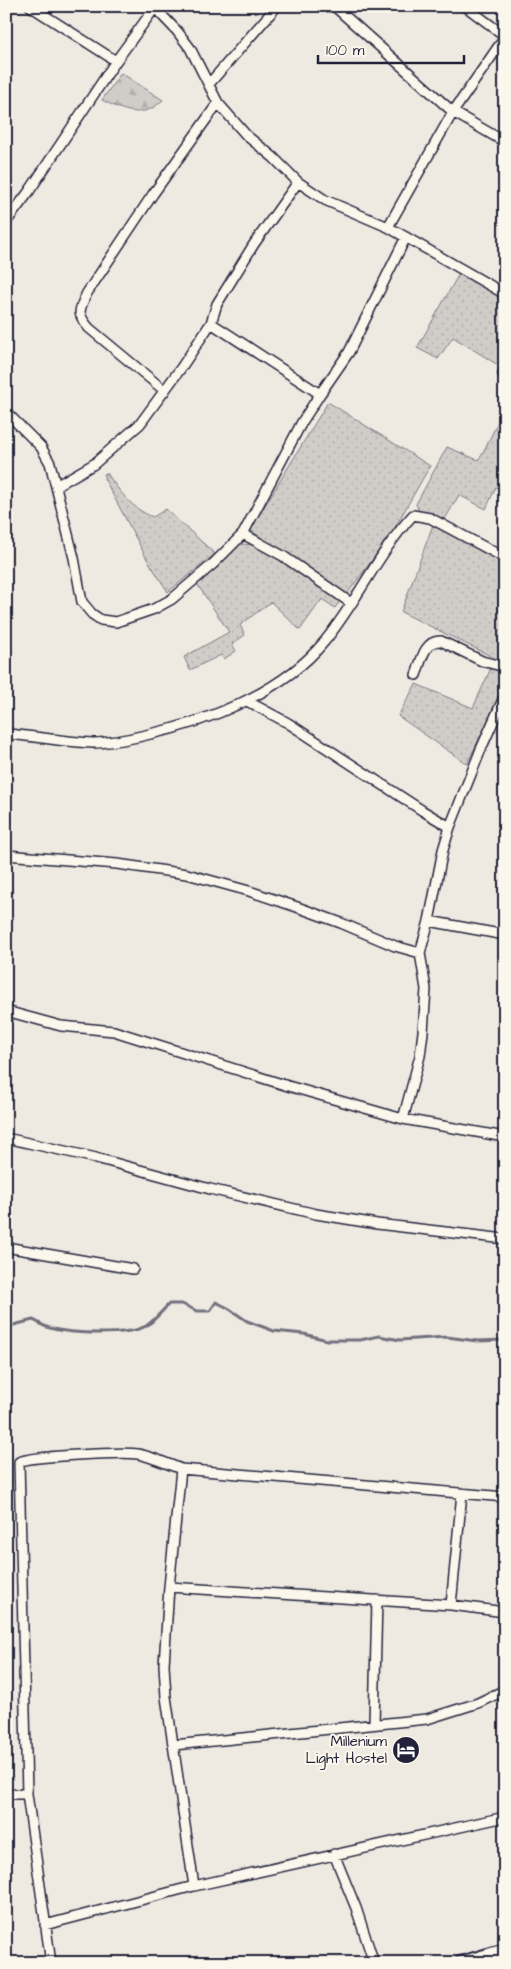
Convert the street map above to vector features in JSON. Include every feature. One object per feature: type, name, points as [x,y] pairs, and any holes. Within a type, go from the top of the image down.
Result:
[{"type":"street","points":[[30,6],[116,61]]},
{"type":"street","points":[[208,84],[277,6]]},
{"type":"street","points":[[334,6],[453,112],[505,142]]},
{"type":"street","points":[[388,227],[453,112],[505,37],[465,6]]},
{"type":"street","points":[[6,222],[28,193],[116,61],[155,7],[190,48],[218,103],[247,136],[273,157],[298,182],[325,200],[388,227],[505,294]]},
{"type":"street","points":[[165,391],[88,328],[81,319],[79,310],[87,293],[153,194],[218,103]]},
{"type":"street","points":[[56,486],[89,468],[140,424],[211,323],[218,304],[254,244],[298,182]]},
{"type":"street","points":[[6,412],[46,454],[74,558],[82,602],[92,614],[101,620],[116,622],[144,614],[172,599],[213,564],[243,534],[320,394],[349,352],[406,238]]},
{"type":"street","points":[[211,323],[320,394]]},
{"type":"street","points":[[505,368],[503,374],[505,377]]},
{"type":"street","points":[[6,734],[94,743],[114,741],[190,725],[247,701],[287,676],[310,658],[325,642],[400,529],[413,515],[430,518],[505,558]]},
{"type":"street","points":[[243,534],[275,551],[351,603]]},
{"type":"street","points":[[416,675],[426,648],[429,643],[436,641],[441,641],[482,661],[505,667]]},
{"type":"street","points":[[403,1119],[420,1056],[424,1032],[426,989],[420,953],[429,921],[444,850],[450,827],[505,695]]},
{"type":"street","points":[[247,701],[288,722],[422,811],[450,827]]},
{"type":"street","points":[[6,855],[117,864],[187,874],[249,891],[297,907],[395,946],[420,953]]},
{"type":"street","points":[[429,921],[505,935]]},
{"type":"street","points":[[6,1011],[46,1023],[114,1031],[278,1083],[403,1119],[505,1137]]},
{"type":"street","points":[[6,1138],[96,1158],[210,1189],[316,1214],[386,1226],[505,1239]]},
{"type":"street","points":[[6,1247],[133,1269]]},
{"type":"street","points":[[51,1963],[27,1794],[19,1462],[22,1460],[46,1458],[136,1454],[155,1458],[182,1469],[505,1497]]},
{"type":"street","points":[[182,1469],[168,1587],[165,1673],[166,1697],[194,1886]]},
{"type":"street","points":[[451,1605],[462,1493]]},
{"type":"street","points":[[168,1587],[451,1605],[505,1612]]},
{"type":"street","points":[[374,1724],[377,1600]]},
{"type":"street","points":[[174,1745],[436,1717],[478,1703],[505,1690]]},
{"type":"street","points":[[6,1794],[27,1794]]},
{"type":"street","points":[[45,1925],[194,1886],[505,1817]]},
{"type":"street","points":[[334,1854],[356,1908],[374,1963]]},
{"type":"street","points":[[461,1963],[505,1950]]},
{"type":"green space","points":[[121,73],[163,100],[148,110],[133,112],[102,100]]},
{"type":"green space","points":[[460,272],[499,292],[505,300],[505,354],[498,365],[453,337],[438,359],[417,348]]},
{"type":"green space","points":[[328,402],[430,466],[390,536],[347,594],[250,530]]},
{"type":"green space","points":[[505,407],[505,475],[498,488],[496,487],[486,509],[459,495],[445,519],[419,511],[416,504],[447,447],[478,460]]},
{"type":"green space","points":[[107,473],[121,493],[139,510],[153,517],[166,509],[215,554],[168,592],[147,559],[104,478],[104,474]]},
{"type":"green space","points":[[434,522],[505,564],[505,663],[401,612]]},
{"type":"green space","points":[[240,544],[258,545],[342,598],[335,608],[322,599],[300,630],[271,602],[240,625],[245,635],[232,644],[236,651],[224,659],[221,655],[190,670],[184,657],[229,632],[197,584]]},
{"type":"green space","points":[[491,668],[505,673],[505,686],[467,764],[398,716],[416,684],[473,708]]},
{"type":"waterway","points":[[6,1327],[33,1320],[48,1327],[71,1332],[113,1333],[146,1326],[169,1304],[182,1304],[197,1311],[210,1311],[216,1302],[247,1321],[274,1331],[304,1334],[327,1340],[360,1340],[379,1336],[400,1340],[447,1337],[477,1341],[505,1340]]},
{"type":"place","name":"Millenium Light Hostel","points":[[406,1750]]}]
